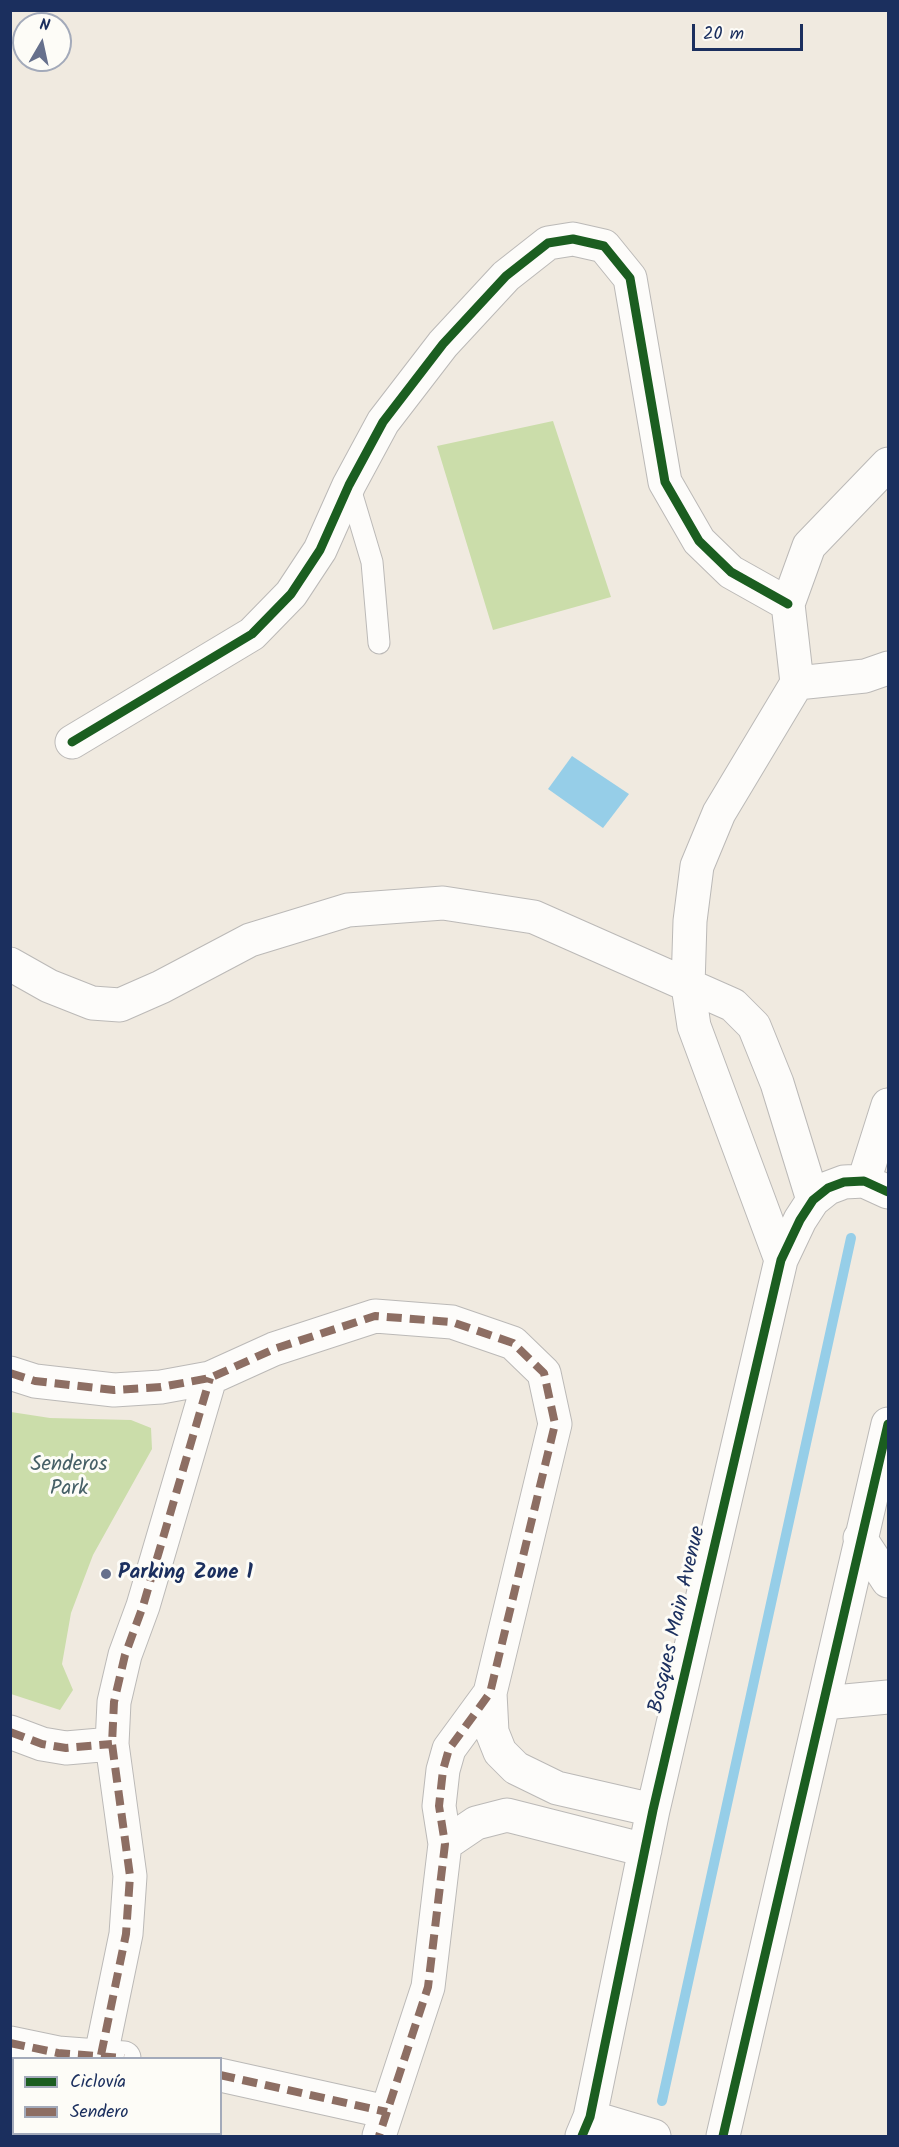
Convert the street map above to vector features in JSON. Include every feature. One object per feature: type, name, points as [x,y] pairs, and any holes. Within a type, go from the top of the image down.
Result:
[{"type":"street","points":[[72,742],[252,634],[291,594],[314,559],[349,485],[383,422],[443,344],[506,276],[548,243],[573,239],[604,246],[630,278],[665,482],[699,541],[731,572],[788,604]]},
{"type":"street","points":[[782,1260],[694,1026],[688,986],[690,921],[697,866],[719,813],[797,684],[788,604],[809,546],[888,464]]},
{"type":"street","points":[[797,684],[865,676],[888,668]]},
{"type":"street","points":[[10,964],[49,986],[92,1003],[120,1005],[161,987],[250,940],[348,910],[443,903],[534,917],[733,1005],[754,1026],[777,1083],[813,1200]]},
{"type":"street","points":[[876,1186],[888,1105]]},
{"type":"street","name":"Bosques Main Avenue","points":[[586,2127],[653,1810],[782,1260],[800,1220],[813,1200],[836,1185],[876,1186]]},
{"type":"street","points":[[10,1373],[35,1381],[114,1390],[161,1387],[210,1378],[274,1350],[375,1316],[452,1322],[513,1344],[544,1373],[555,1424],[490,1692],[492,1732],[500,1752],[516,1768],[557,1788],[653,1810]]},
{"type":"street","points":[[10,2043],[58,2054],[113,2057],[130,1876],[112,1744],[114,1702],[125,1654],[143,1606],[210,1378]]},
{"type":"street","points":[[723,2136],[888,1424]]},
{"type":"street","points":[[860,1538],[888,1581]]},
{"type":"street","points":[[222,2076],[383,2124],[428,1987],[445,1844],[439,1806],[449,1749],[490,1692]]},
{"type":"street","points":[[824,1704],[888,1697]]},
{"type":"street","points":[[10,1732],[42,1744],[66,1748],[112,1744]]},
{"type":"street","points":[[445,1844],[476,1823],[507,1815],[645,1850]]},
{"type":"street","points":[[586,2127],[654,2136]]},
{"type":"lane","points":[[349,485],[372,562],[379,643]]},
{"type":"green space","points":[[553,421],[611,597],[493,630],[437,446]]},
{"type":"green space","name":"Senderos Park","points":[[11,1412],[50,1418],[131,1420],[151,1428],[152,1449],[93,1555],[71,1613],[62,1664],[73,1690],[60,1710],[11,1694]]},
{"type":"water","points":[[572,756],[629,794],[603,828],[548,789]]},
{"type":"waterway","points":[[662,2101],[851,1238]]},
{"type":"marked path","points":[[10,1373],[35,1381],[114,1390],[161,1387],[210,1378],[274,1349],[375,1316],[452,1322],[513,1343],[544,1373],[555,1424],[490,1693],[449,1749],[443,1770],[439,1806],[445,1844],[428,1987],[379,2136]]},
{"type":"marked path","points":[[101,2055],[126,1934],[130,1876],[112,1744],[114,1702],[125,1655],[143,1606],[210,1378]]},
{"type":"marked path","points":[[10,1732],[42,1744],[66,1748],[112,1744]]},
{"type":"marked path","points":[[10,2043],[58,2053],[111,2057]]},
{"type":"marked path","points":[[222,2075],[387,2112]]},
{"type":"cycle path","points":[[72,742],[252,634],[291,594],[320,550],[349,485],[383,422],[443,344],[506,276],[548,243],[573,239],[604,246],[630,278],[665,482],[699,541],[731,572],[788,604]]},
{"type":"cycle path","points":[[582,2136],[590,2117],[653,1810],[781,1260],[800,1220],[813,1200],[828,1188],[844,1182],[864,1181],[888,1192]]},
{"type":"cycle path","points":[[723,2136],[888,1424]]},
{"type":"place","name":"Parking Zone 1","points":[[106,1574]]}]
